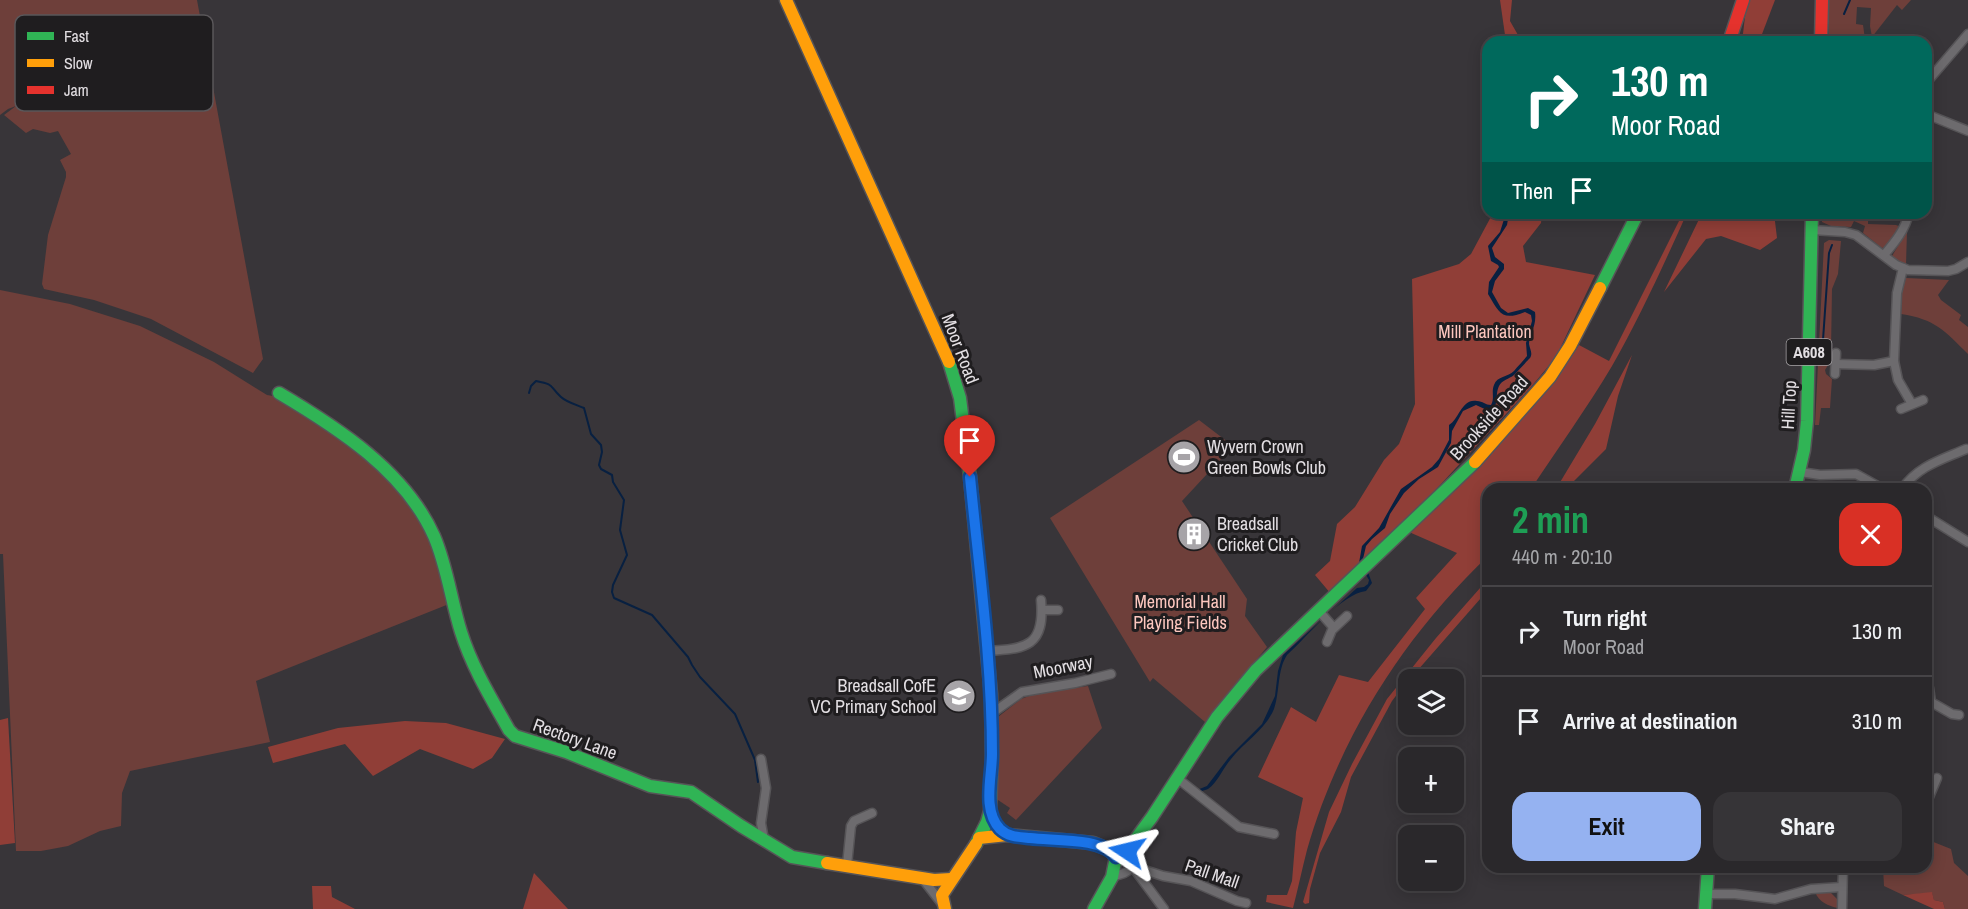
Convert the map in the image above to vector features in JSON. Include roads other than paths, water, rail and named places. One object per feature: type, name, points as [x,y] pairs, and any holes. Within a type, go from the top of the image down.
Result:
[{"type":"street","name":"Moor Road","points":[[786,0],[954,376],[960,398],[970,477],[992,714],[990,811],[979,838],[951,879]]},
{"type":"street","points":[[1731,36],[1743,0]]},
{"type":"street","points":[[1821,36],[1822,0]]},
{"type":"street","points":[[1932,76],[1968,34]]},
{"type":"street","points":[[1932,116],[1968,131]]},
{"type":"street","name":"Brookside Road","points":[[1116,857],[1125,853],[1129,848],[1204,735],[1234,696],[1277,649],[1326,619],[1361,572],[1468,469],[1550,377],[1570,346],[1635,219]]},
{"type":"street","name":"Hill Top","points":[[1797,483],[1807,421],[1812,219]]},
{"type":"street","points":[[1884,255],[1899,237],[1907,219]]},
{"type":"street","points":[[1812,230],[1856,235],[1903,268],[1912,270],[1948,271],[1968,262]]},
{"type":"street","points":[[1903,268],[1897,292],[1894,361],[1898,380],[1912,404]]},
{"type":"street","points":[[1835,374],[1836,353]]},
{"type":"street","points":[[1836,364],[1874,365],[1894,361]]},
{"type":"street","name":"Rectory Lane","points":[[279,393],[314,413],[351,440],[393,480],[418,508],[440,552],[461,632],[482,679],[509,730],[515,736],[566,752],[651,786],[692,792],[744,828],[792,857],[922,878],[951,879]]},
{"type":"street","points":[[1901,409],[1923,400]]},
{"type":"street","points":[[1906,483],[1923,468],[1966,449]]},
{"type":"street","points":[[1800,472],[1820,475],[1856,474],[1872,483]]},
{"type":"street","points":[[1932,520],[1968,542]]},
{"type":"street","points":[[987,651],[1018,648],[1035,638],[1039,631],[1041,600]]},
{"type":"street","points":[[1042,610],[1058,610]]},
{"type":"street","name":"Brookside Road","points":[[1326,619],[1347,616]]},
{"type":"street","name":"Brookside Road","points":[[1326,619],[1329,634],[1327,642]]},
{"type":"street","name":"Moorway","points":[[992,714],[1022,692],[1076,683],[1111,674]]},
{"type":"street","points":[[1932,705],[1959,715]]},
{"type":"street","points":[[761,759],[766,788],[761,823],[764,840]]},
{"type":"street","points":[[1177,778],[1239,827],[1274,834]]},
{"type":"street","points":[[1932,790],[1937,778]]},
{"type":"street","points":[[990,811],[995,822],[1007,835]]},
{"type":"street","points":[[847,866],[851,826],[854,821],[872,813]]},
{"type":"street","points":[[744,828],[756,823],[762,815]]},
{"type":"street","points":[[979,838],[1007,835],[1093,843],[1106,847],[1116,857],[1117,863],[1094,909]]},
{"type":"street","points":[[1112,876],[1126,873],[1132,866],[1134,858],[1129,848]]},
{"type":"street","points":[[1132,866],[1164,909]]},
{"type":"street","name":"Pall Mall","points":[[1132,866],[1163,876],[1191,881],[1246,903]]},
{"type":"street","points":[[1705,909],[1708,873]]},
{"type":"street","points":[[1842,909],[1843,873]]},
{"type":"street","points":[[922,878],[944,907]]},
{"type":"street","points":[[944,907],[942,895],[951,879]]},
{"type":"street","points":[[1706,894],[1736,894],[1775,899],[1811,889],[1842,887]]},
{"type":"water","points":[[1504,219],[1508,219],[1507,225],[1492,248],[1495,257],[1504,264],[1504,269],[1495,281],[1492,292],[1501,308],[1508,313],[1528,308],[1535,312],[1535,322],[1529,341],[1530,358],[1514,375],[1500,384],[1493,408],[1489,411],[1476,405],[1463,411],[1452,431],[1451,443],[1438,467],[1419,479],[1404,493],[1390,514],[1385,528],[1366,546],[1363,559],[1372,583],[1366,591],[1356,594],[1335,608],[1287,655],[1282,667],[1276,702],[1270,716],[1260,730],[1231,759],[1212,786],[1199,792],[1197,790],[1207,786],[1229,757],[1262,724],[1275,696],[1278,671],[1283,655],[1357,588],[1368,584],[1369,580],[1359,563],[1362,546],[1379,528],[1401,489],[1432,467],[1439,459],[1449,440],[1449,425],[1464,406],[1472,401],[1491,405],[1495,382],[1514,371],[1527,356],[1526,343],[1532,321],[1531,315],[1525,312],[1506,316],[1499,311],[1488,294],[1489,282],[1499,267],[1491,261],[1488,246],[1500,232]]},
{"type":"waterway","points":[[1844,14],[1850,0]]},
{"type":"waterway","points":[[1826,351],[1823,340],[1829,253],[1832,245]]},
{"type":"waterway","points":[[529,393],[536,381],[542,382],[551,386],[561,397],[584,408],[591,434],[601,445],[599,465],[601,469],[612,475],[613,482],[624,500],[620,530],[627,555],[613,585],[614,598],[652,615],[688,657],[700,677],[735,714],[755,760],[758,782]]},
{"type":"place","name":"Wyvern Crown Green Bowls Club","points":[[1184,457]]},
{"type":"place","name":"Breadsall Cricket Club","points":[[1194,534]]},
{"type":"place","name":"Breadsall CofE VC Primary School","points":[[959,696]]},
{"type":"park label","name":"Mill Plantation","points":[[1485,332]]},
{"type":"park label","name":"Memorial Hall Playing Fields","points":[[1180,612]]}]
